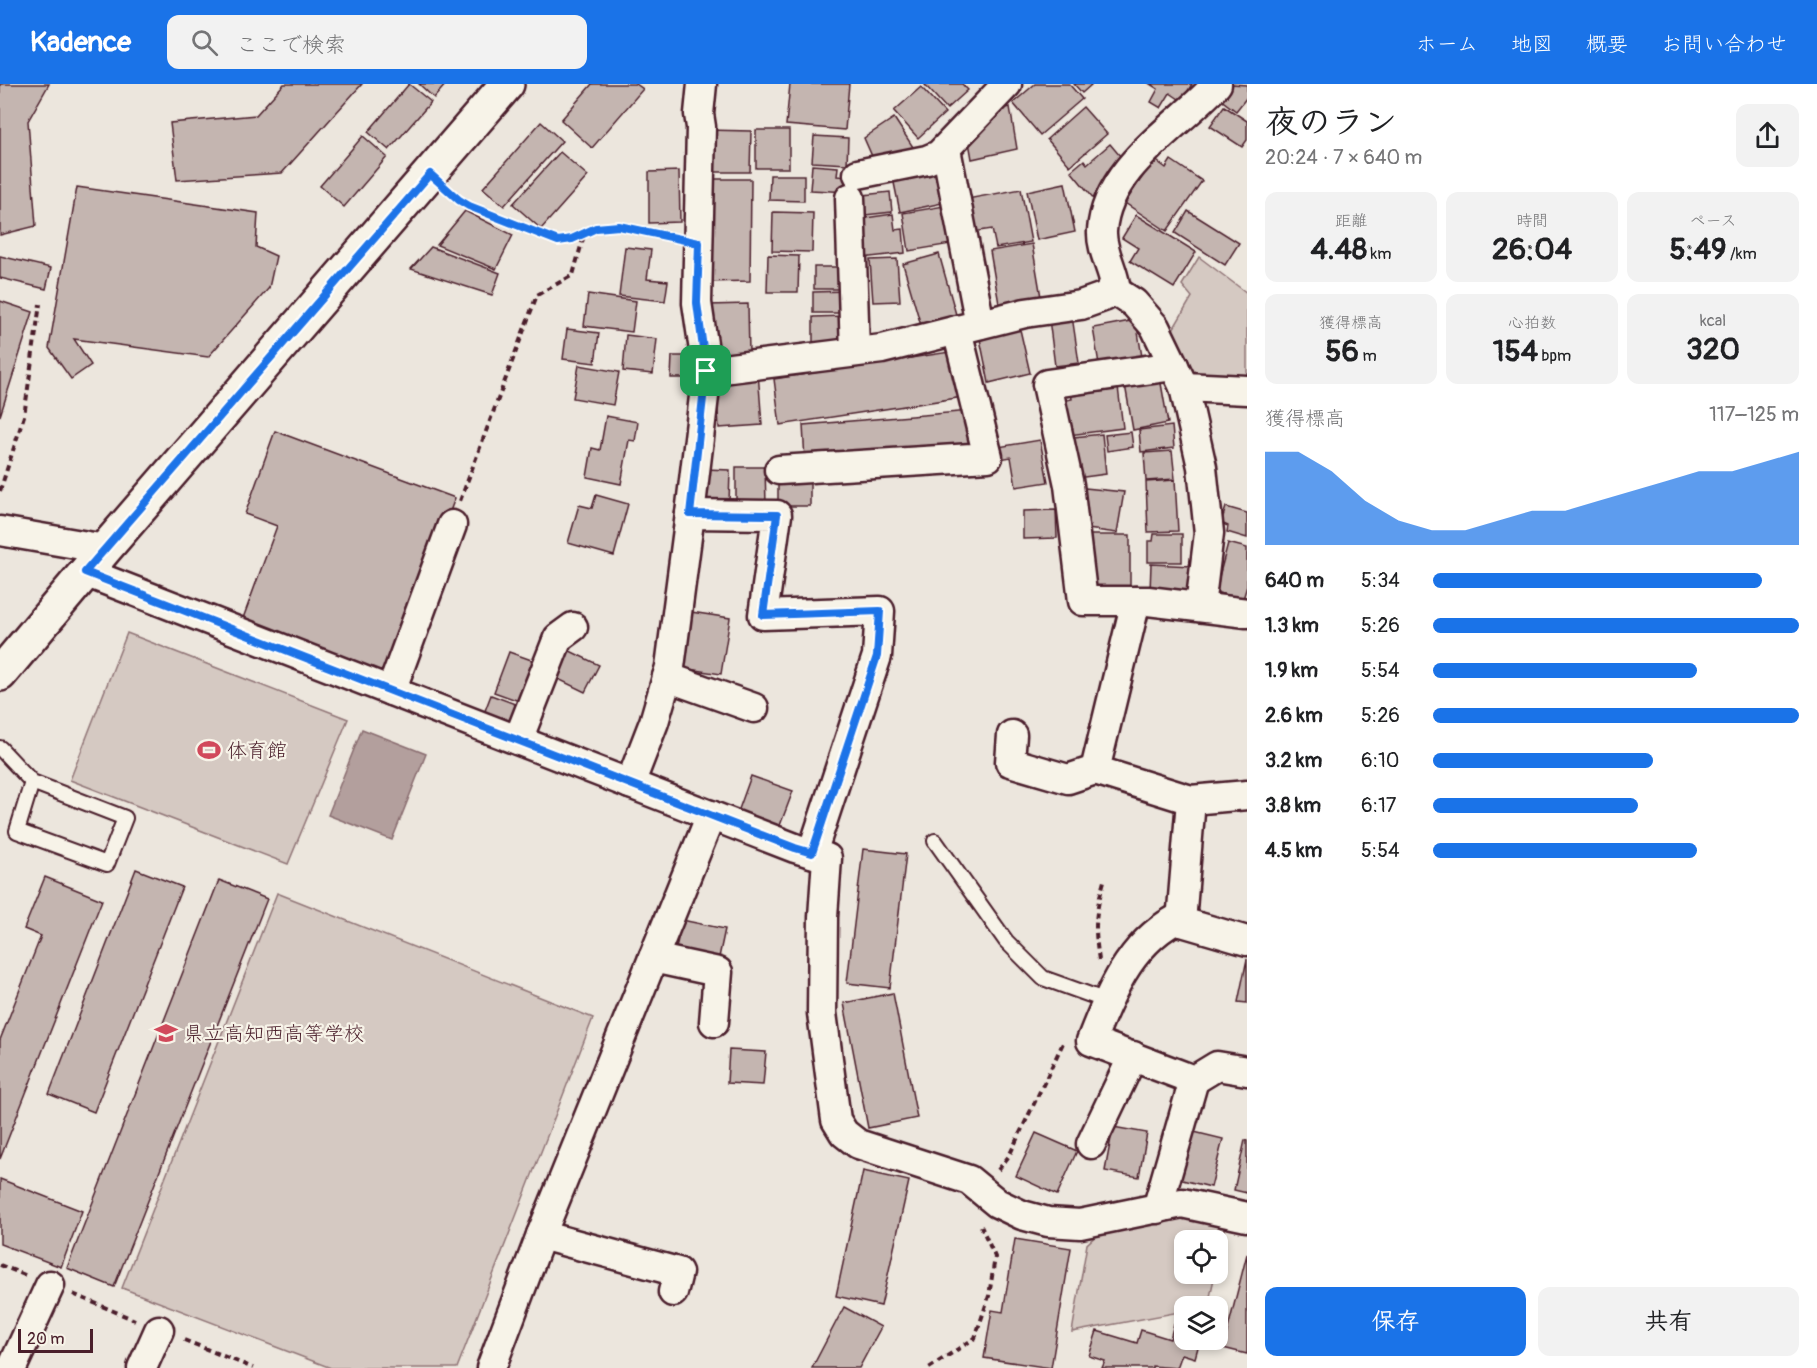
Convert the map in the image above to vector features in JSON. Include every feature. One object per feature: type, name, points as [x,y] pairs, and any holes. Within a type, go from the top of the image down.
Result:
[{"type":"main road","points":[[0,674],[507,84]]},
{"type":"street","points":[[630,784],[654,722],[667,677],[690,514],[706,371],[697,303],[701,127],[699,114],[702,84]]},
{"type":"street","points":[[855,352],[854,186],[939,155],[1007,84]]},
{"type":"street","points":[[706,371],[882,349],[1025,313],[1081,305],[1106,296],[1115,284],[1103,245],[1102,230],[1106,209],[1121,180],[1154,142],[1217,84]]},
{"type":"street","points":[[779,470],[988,457],[946,149]]},
{"type":"street","points":[[1112,289],[1134,303],[1155,327],[1179,376],[1202,467],[1209,533],[1200,607]]},
{"type":"street","points":[[1247,390],[1179,376],[1047,384],[1069,484],[1083,601],[1137,601],[1247,613]]},
{"type":"street","points":[[690,514],[777,515],[763,615],[880,611],[877,656],[812,853]]},
{"type":"street","points":[[391,691],[452,525]]},
{"type":"street","points":[[0,531],[95,561],[391,691],[827,858],[823,917],[822,1012],[836,1120],[844,1133],[858,1144],[969,1180],[997,1203],[1022,1215],[1048,1222],[1080,1224],[1182,1203],[1247,1217]]},
{"type":"street","points":[[1095,770],[1137,601]]},
{"type":"street","points":[[518,740],[558,638],[573,627]]},
{"type":"street","points":[[667,677],[754,708]]},
{"type":"street","points":[[1012,735],[1010,762],[1068,779],[1095,770],[1191,800],[1247,795]]},
{"type":"street","points":[[1181,922],[1191,800]]},
{"type":"street","points":[[491,1368],[711,815]]},
{"type":"street","points":[[1194,1080],[1091,1041],[1096,997],[1147,941],[1164,926],[1175,920],[1247,941]]},
{"type":"street","points":[[653,958],[718,972],[714,1022]]},
{"type":"street","points":[[1091,1144],[1133,1056]]},
{"type":"street","points":[[1157,1209],[1194,1080],[1217,1066],[1247,1071]]},
{"type":"street","points":[[542,1235],[678,1272],[673,1292]]},
{"type":"street","points":[[12,1368],[50,1285]]},
{"type":"street","points":[[141,1368],[159,1330]]},
{"type":"lane","points":[[0,748],[32,782],[125,818],[107,864],[16,831],[32,782]]},
{"type":"lane","points":[[935,841],[1006,941],[1043,978],[1096,997]]},
{"type":"path","points":[[430,174],[469,206],[558,241],[584,235],[596,228],[619,226],[699,243]]},
{"type":"path","points":[[452,525],[537,295],[573,275],[584,235]]},
{"type":"path","points":[[0,491],[24,416],[40,304]]},
{"type":"path","points":[[1096,997],[1100,963],[1095,932],[1096,910],[1104,881]]},
{"type":"path","points":[[997,1172],[1010,1156],[1066,1036]]},
{"type":"path","points":[[929,1368],[975,1338],[989,1296],[996,1257],[984,1228],[977,1221]]},
{"type":"path","points":[[0,1265],[253,1368]]},
{"type":"shaded area","points":[[1199,257],[1247,293],[1247,380],[1192,374],[1172,331],[1192,297],[1182,285]]},
{"type":"shaded area","name":"体育館","points":[[127,633],[348,719],[288,864],[70,780]]},
{"type":"shaded area","points":[[362,729],[426,754],[392,840],[328,815]]},
{"type":"shaded area","points":[[277,893],[593,1018],[457,1368],[331,1368],[122,1288]]},
{"type":"shaded area","points":[[1180,1217],[1225,1226],[1224,1230],[1174,1230],[1174,1284],[1213,1284],[1210,1296],[1174,1296],[1174,1313],[1072,1332],[1087,1244],[1100,1232]]},
{"type":"building","points":[[0,84],[49,84],[28,121],[36,226],[0,235]]},
{"type":"building","points":[[284,84],[362,84],[282,173],[177,180],[170,123],[256,115]]},
{"type":"building","points":[[409,84],[431,102],[389,150],[368,132]]},
{"type":"building","points":[[419,84],[446,84],[434,98]]},
{"type":"building","points":[[592,84],[636,84],[643,89],[592,148],[561,120]]},
{"type":"building","points":[[790,84],[849,84],[845,130],[786,125]]},
{"type":"building","points":[[962,84],[968,90],[947,109],[925,85]]},
{"type":"building","points":[[1035,84],[1069,84],[1082,99],[1040,135],[1013,103]]},
{"type":"building","points":[[1074,84],[1092,84],[1082,93]]},
{"type":"building","points":[[1150,84],[1192,84],[1182,101],[1170,93],[1161,108],[1151,102],[1158,89]]},
{"type":"building","points":[[1231,84],[1247,85],[1247,97],[1236,111],[1220,99]]},
{"type":"building","points":[[921,87],[945,113],[918,138],[894,111]]},
{"type":"building","points":[[1224,106],[1247,121],[1247,140],[1242,147],[1210,126]]},
{"type":"building","points":[[1010,107],[1017,149],[972,159],[969,142],[994,110]]},
{"type":"building","points":[[1083,107],[1107,134],[1070,166],[1047,139]]},
{"type":"building","points":[[894,118],[915,150],[875,163],[864,138]]},
{"type":"building","points":[[541,122],[562,141],[504,206],[483,188]]},
{"type":"building","points":[[706,130],[751,131],[750,172],[705,172]]},
{"type":"building","points":[[756,130],[789,130],[789,168],[756,168]]},
{"type":"building","points":[[363,136],[387,157],[344,207],[320,186]]},
{"type":"building","points":[[814,136],[848,138],[847,164],[812,162]]},
{"type":"building","points":[[1110,144],[1126,163],[1114,183],[1094,199],[1071,171],[1084,160],[1087,164]]},
{"type":"building","points":[[560,152],[588,176],[541,229],[513,204]]},
{"type":"building","points":[[1154,159],[1166,168],[1171,160],[1202,181],[1167,231],[1125,203]]},
{"type":"building","points":[[940,164],[947,202],[900,212],[892,173]]},
{"type":"building","points":[[812,165],[838,167],[837,176],[852,177],[851,192],[810,190]]},
{"type":"building","points":[[679,171],[680,222],[649,223],[649,172]]},
{"type":"building","points":[[770,175],[804,175],[804,201],[769,200]]},
{"type":"building","points":[[705,179],[751,179],[750,281],[706,282]]},
{"type":"building","points":[[1065,183],[1075,232],[1037,240],[1027,191]]},
{"type":"building","points":[[77,187],[258,213],[256,247],[276,256],[269,288],[208,357],[74,339],[91,365],[71,379],[49,348]]},
{"type":"building","points":[[1021,189],[1031,242],[996,248],[992,229],[973,232],[967,199]]},
{"type":"building","points":[[890,192],[892,212],[856,216],[854,196]]},
{"type":"building","points":[[944,206],[951,244],[909,251],[903,213]]},
{"type":"building","points":[[465,211],[513,235],[496,269],[437,245]]},
{"type":"building","points":[[1188,211],[1239,243],[1225,265],[1175,233]]},
{"type":"building","points":[[773,212],[813,213],[812,252],[772,251]]},
{"type":"building","points":[[893,214],[895,230],[903,229],[905,253],[862,258],[858,219]]},
{"type":"building","points":[[1136,215],[1196,252],[1174,288],[1130,261],[1138,248],[1122,238]]},
{"type":"building","points":[[1032,244],[1041,297],[999,304],[990,251]]},
{"type":"building","points":[[431,247],[500,273],[492,295],[411,269]]},
{"type":"building","points":[[625,247],[651,250],[647,279],[668,281],[665,301],[619,296]]},
{"type":"building","points":[[939,254],[957,318],[922,329],[903,264]]},
{"type":"building","points":[[768,255],[799,256],[798,292],[767,292]]},
{"type":"building","points":[[0,256],[51,268],[46,289],[0,278]]},
{"type":"building","points":[[897,259],[900,301],[873,302],[870,260]]},
{"type":"building","points":[[814,267],[846,267],[846,289],[814,289]]},
{"type":"building","points":[[847,291],[846,313],[813,313],[813,292]]},
{"type":"building","points":[[588,294],[636,301],[632,332],[584,326]]},
{"type":"building","points":[[0,301],[33,312],[0,416]]},
{"type":"building","points":[[748,304],[749,353],[708,354],[708,305]]},
{"type":"building","points":[[846,316],[847,342],[813,344],[813,317]]},
{"type":"building","points":[[1072,316],[1079,363],[1055,366],[1049,319]]},
{"type":"building","points":[[1136,320],[1142,357],[1099,364],[1093,328]]},
{"type":"building","points":[[1019,325],[1030,373],[989,383],[979,334]]},
{"type":"building","points":[[567,329],[599,333],[595,363],[563,359]]},
{"type":"building","points":[[626,335],[657,339],[653,374],[623,371]]},
{"type":"building","points":[[956,351],[963,397],[780,425],[774,379]]},
{"type":"building","points":[[672,356],[698,356],[697,378],[671,378]]},
{"type":"building","points":[[579,365],[619,372],[613,405],[573,398]]},
{"type":"building","points":[[758,372],[762,425],[719,428],[716,375]]},
{"type":"building","points":[[1159,372],[1168,423],[1133,430],[1124,379]]},
{"type":"building","points":[[1117,379],[1123,428],[1069,435],[1062,401],[1072,399],[1070,385]]},
{"type":"building","points":[[971,411],[978,450],[805,461],[803,425]]},
{"type":"building","points":[[606,416],[638,422],[635,441],[629,440],[621,484],[587,477],[592,448],[600,450]]},
{"type":"building","points":[[1172,426],[1174,448],[1141,452],[1139,430]]},
{"type":"building","points":[[275,431],[455,498],[389,675],[242,621],[277,526],[245,514]]},
{"type":"building","points":[[1131,432],[1133,447],[1107,451],[1105,435]]},
{"type":"building","points":[[1102,434],[1106,474],[1077,478],[1074,437]]},
{"type":"building","points":[[1040,440],[1048,482],[1016,487],[1011,457],[1000,459],[998,447]]},
{"type":"building","points":[[1172,451],[1175,479],[1146,481],[1144,453]]},
{"type":"building","points":[[736,467],[765,467],[766,505],[736,505]]},
{"type":"building","points":[[705,469],[730,470],[729,503],[704,502]]},
{"type":"building","points":[[778,474],[810,474],[810,506],[778,506]]},
{"type":"building","points":[[1175,480],[1178,531],[1148,532],[1146,482]]},
{"type":"building","points":[[1085,488],[1124,492],[1117,533],[1080,528]]},
{"type":"building","points":[[596,495],[628,504],[614,556],[568,543],[579,505],[592,508]]},
{"type":"building","points":[[1226,507],[1247,513],[1247,538],[1227,532],[1228,526],[1221,523]]},
{"type":"building","points":[[1056,510],[1057,538],[1023,539],[1023,511]]},
{"type":"building","points":[[1154,534],[1182,534],[1182,562],[1148,562],[1148,541],[1153,541]]},
{"type":"building","points":[[1087,535],[1130,535],[1130,587],[1086,587]]},
{"type":"building","points":[[1228,543],[1247,548],[1247,586],[1243,599],[1215,592]]},
{"type":"building","points":[[1151,564],[1192,566],[1191,594],[1150,592]]},
{"type":"building","points":[[691,612],[730,618],[721,674],[682,668]]},
{"type":"building","points":[[568,650],[599,665],[585,692],[554,677]]},
{"type":"building","points":[[509,652],[537,662],[522,702],[494,692]]},
{"type":"building","points":[[491,695],[523,707],[515,729],[483,716]]},
{"type":"building","points":[[751,776],[793,791],[779,828],[738,812]]},
{"type":"building","points":[[863,849],[906,854],[890,988],[847,983]]},
{"type":"building","points":[[136,869],[182,887],[94,1112],[49,1094]]},
{"type":"building","points":[[45,877],[102,900],[0,1159],[0,1040],[41,936],[24,929]]},
{"type":"building","points":[[219,880],[267,899],[114,1287],[67,1268]]},
{"type":"building","points":[[682,920],[725,929],[718,962],[675,953]]},
{"type":"building","points":[[1247,959],[1247,1003],[1238,1002]]},
{"type":"building","points":[[893,993],[917,1118],[868,1128],[844,1003]]},
{"type":"building","points":[[729,1050],[766,1052],[763,1085],[727,1083]]},
{"type":"building","points":[[1113,1127],[1147,1133],[1139,1177],[1105,1171]]},
{"type":"building","points":[[1190,1131],[1223,1139],[1211,1187],[1178,1179]]},
{"type":"building","points":[[1036,1133],[1077,1151],[1057,1195],[1016,1176]]},
{"type":"building","points":[[1245,1140],[1247,1141],[1247,1193],[1234,1190]]},
{"type":"building","points":[[863,1171],[909,1181],[881,1306],[836,1296]]},
{"type":"building","points":[[0,1179],[82,1211],[61,1267],[0,1244]]},
{"type":"building","points":[[1015,1239],[1071,1248],[1051,1368],[984,1358],[992,1310],[1003,1312]]},
{"type":"building","points":[[1247,1254],[1247,1354],[1228,1349],[1228,1328]]},
{"type":"building","points":[[844,1307],[881,1327],[859,1368],[812,1368]]},
{"type":"building","points":[[1174,1324],[1174,1350],[1197,1350],[1195,1358],[1182,1354],[1177,1368],[1152,1366],[1152,1368],[1102,1368],[1105,1361],[1089,1356],[1097,1331],[1137,1343],[1141,1330],[1170,1339]]},
{"type":"place","name":"体育館","points":[[209,750]]},
{"type":"place","name":"県立高知西高等学校","points":[[166,1033]]},
{"type":"route","points":[[430,174],[469,206],[558,241],[584,235],[596,228],[619,226],[699,243],[697,303],[706,371],[690,514],[777,515],[763,615],[880,611],[877,656],[812,853],[85,572],[430,174]]}]
